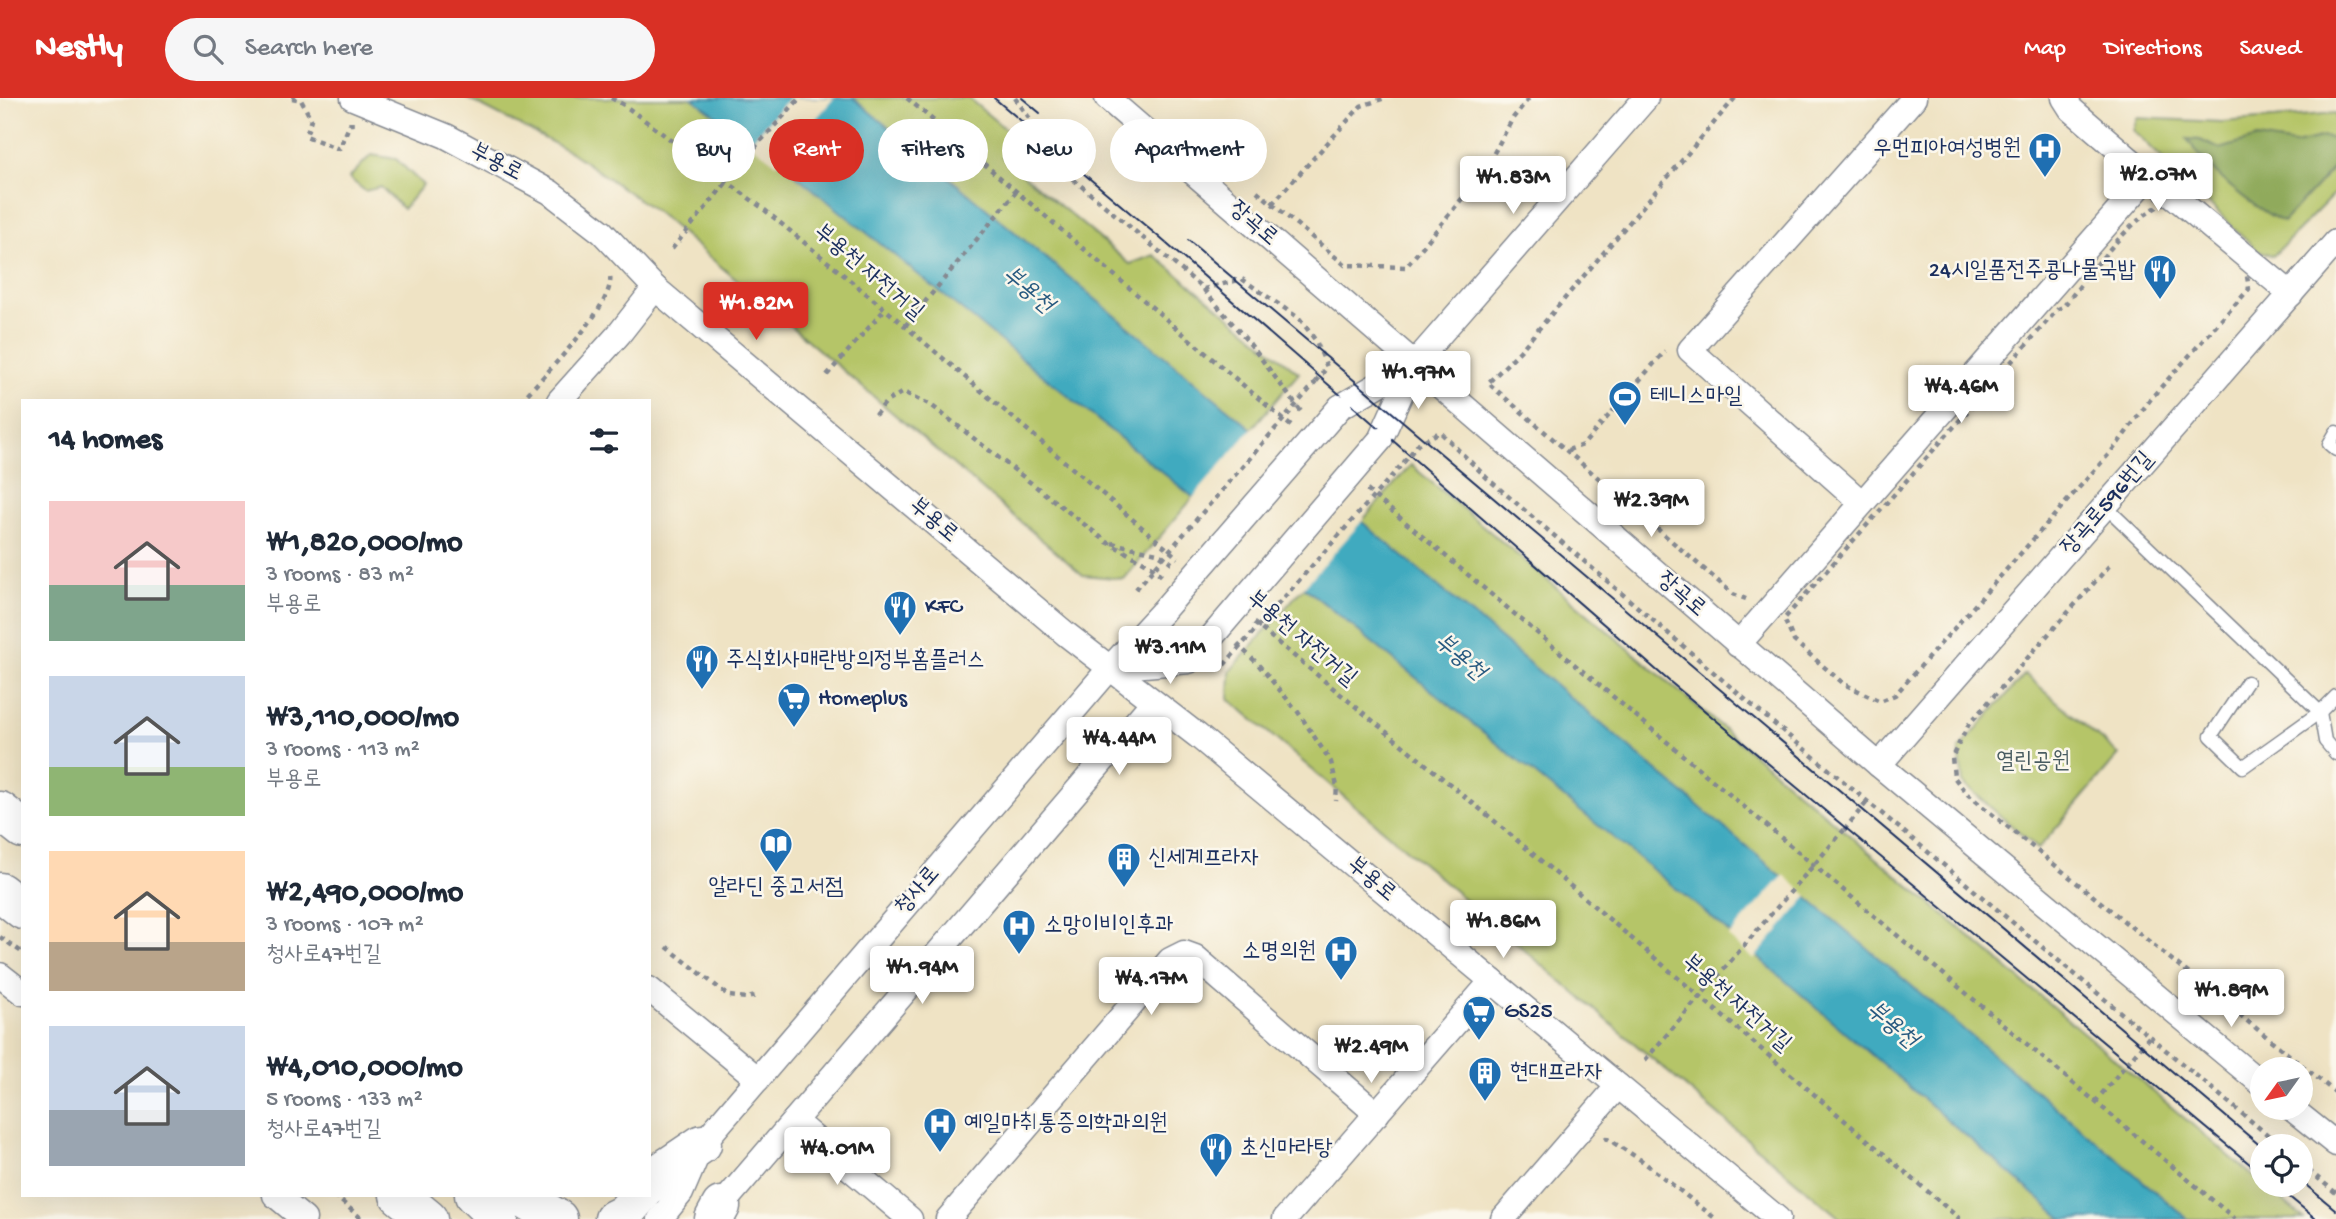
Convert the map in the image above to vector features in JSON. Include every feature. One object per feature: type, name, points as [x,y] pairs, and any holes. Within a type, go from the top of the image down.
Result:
[{"type":"main road","points":[[0,811],[21,827]]},
{"type":"main road","points":[[0,892],[21,908]]},
{"type":"main road","points":[[651,1183],[659,1173],[702,1144]]},
{"type":"main road","points":[[401,1197],[428,1219]]},
{"type":"main road","points":[[476,1197],[499,1219]]},
{"type":"main road","points":[[520,1197],[558,1219]]},
{"type":"main road","points":[[614,1219],[624,1214],[638,1197]]},
{"type":"street","name":"부용로","points":[[353,98],[446,136],[550,192],[602,232],[655,288],[1066,634],[1198,736],[1779,1219]]},
{"type":"street","name":"장곡로","points":[[1107,98],[1738,645],[2250,1074]]},
{"type":"street","points":[[1110,668],[1189,661],[1203,647],[1380,440],[1414,364],[1646,98]]},
{"type":"street","points":[[1862,503],[1690,350],[1914,98]]},
{"type":"street","points":[[2064,98],[2071,108],[2149,176],[2291,294]]},
{"type":"street","points":[[1738,645],[2149,176]]},
{"type":"street","name":"장곡로596번길","points":[[1879,765],[2336,242]]},
{"type":"street","points":[[561,399],[619,334],[655,288]]},
{"type":"street","name":"청사로","points":[[660,1219],[681,1193],[702,1144],[1110,668],[1340,407],[1414,364]]},
{"type":"street","points":[[714,1215],[1153,702]]},
{"type":"street","points":[[948,1219],[1170,960],[1184,953],[1195,957],[1377,1114]]},
{"type":"street","points":[[0,975],[21,991]]},
{"type":"street","points":[[1285,1219],[1492,981]]},
{"type":"street","points":[[651,991],[758,1079]]},
{"type":"street","points":[[1503,1219],[1618,1086]]},
{"type":"street","points":[[2306,1120],[2336,1144]]},
{"type":"street","points":[[794,1121],[909,1219]]},
{"type":"street","points":[[277,1197],[304,1219]]},
{"type":"lane","points":[[2336,432],[2329,444],[2336,450]]},
{"type":"lane","points":[[2105,506],[2320,712],[2325,741],[2336,754]]},
{"type":"lane","points":[[2248,682],[2211,736],[2243,767],[2320,712],[2336,696]]},
{"type":"path","points":[[292,98],[301,100],[311,119],[306,136],[330,146],[339,149],[350,124],[362,123]]},
{"type":"path","name":"부용천 자전거길","points":[[611,98],[761,207],[1185,565]]},
{"type":"path","points":[[672,249],[757,145],[800,98]]},
{"type":"path","points":[[907,98],[1296,430]]},
{"type":"path","points":[[1015,98],[1074,180],[1204,289],[1250,344],[1307,420]]},
{"type":"path","points":[[1272,204],[1361,106],[1385,98]]},
{"type":"path","points":[[1345,265],[1406,267],[1483,173],[1513,118],[1529,98]]},
{"type":"path","points":[[1735,98],[1520,351],[1488,383],[1733,594],[1754,602]]},
{"type":"path","points":[[905,326],[1017,192]]},
{"type":"path","points":[[2168,202],[2246,270],[2249,289],[2153,396],[2116,446],[1895,695],[1881,701],[1844,684],[1794,641],[1784,619],[1804,594],[1858,534],[1864,532],[2126,232],[2157,206],[2168,202]]},
{"type":"path","points":[[523,399],[598,312],[611,283],[608,268]]},
{"type":"path","points":[[1136,589],[1327,367],[1316,341],[1300,319],[1241,279],[1204,289]]},
{"type":"path","points":[[827,375],[885,309]]},
{"type":"path","points":[[875,415],[886,402],[903,392],[931,405],[1107,542],[1152,566],[1171,584]]},
{"type":"path","points":[[1224,666],[1419,443],[1440,432],[1498,487],[1867,802],[2266,1134]]},
{"type":"path","points":[[1358,483],[2235,1219]]},
{"type":"path","points":[[2109,566],[1969,724],[1952,757],[1954,778],[1966,793],[2336,1093]]},
{"type":"path","name":"부용천 자전거길","points":[[1248,618],[1491,818],[1960,1219]]},
{"type":"path","points":[[1228,636],[1257,663],[1298,712],[1331,762],[1337,786],[1336,801]]},
{"type":"path","points":[[1645,1060],[1867,802]]},
{"type":"path","points":[[0,937],[21,952]]},
{"type":"path","points":[[667,947],[729,996],[747,999],[756,996]]},
{"type":"path","points":[[2095,1102],[2149,1037]]},
{"type":"path","points":[[1599,1147],[1606,1138],[1641,1160],[1716,1219]]},
{"type":"path","points":[[2313,1174],[2336,1193]]},
{"type":"path","points":[[336,1197],[362,1219]]},
{"type":"green space","points":[[466,98],[968,98],[1002,126],[1002,182],[1032,182],[1130,264],[1154,255],[1299,373],[1124,579],[1083,575],[658,213],[571,152]]},
{"type":"green space","points":[[2336,113],[2336,192],[2273,256],[2257,250],[2133,130],[2137,118],[2222,122]]},
{"type":"green space","points":[[2324,137],[2336,139],[2336,165],[2283,222],[2230,186],[2207,164],[2187,139],[2200,140],[2220,149],[2257,138],[2295,144]]},
{"type":"green space","points":[[371,155],[396,159],[423,185],[403,209],[381,187],[365,191],[349,178]]},
{"type":"green space","points":[[1411,465],[2250,1173],[2250,1197],[2278,1197],[2304,1219],[1841,1219],[1229,699],[1230,671]]},
{"type":"green space","name":"열린공원","points":[[2025,674],[2119,755],[2038,849],[1963,783],[1959,749]]},
{"type":"water","name":"부용천","points":[[692,98],[853,98],[878,119],[878,182],[954,182],[1240,419],[2188,1219],[2063,1219],[1705,912],[804,182],[864,182],[864,119],[769,119],[769,154],[755,143],[755,119],[721,119]]},
{"type":"pier","points":[[789,98],[834,98],[816,119],[770,119]]},
{"type":"pier","points":[[769,120],[769,158],[755,148],[755,136]]},
{"type":"pier","points":[[1254,426],[1364,519],[1302,589],[1191,500]]},
{"type":"pier","points":[[1784,875],[1808,896],[1754,959],[1728,937]]},
{"type":"tram line","points":[[994,98],[1160,238],[1669,681],[2250,1164]]},
{"type":"tram line","points":[[1022,98],[1040,113]]},
{"type":"tram line","points":[[1188,240],[2250,1137]]},
{"type":"tram line","points":[[2313,1191],[2336,1210]]},
{"type":"tram line","points":[[2289,1197],[2316,1219]]},
{"type":"place","name":"우먼피아여성병원","points":[[2045,179]]},
{"type":"place","name":"24시일품전주콩나물국밥","points":[[2160,301]]},
{"type":"place","name":"테니스마일","points":[[1625,427]]},
{"type":"place","name":"KFC","points":[[900,637]]},
{"type":"place","name":"주식회사매란방의정부홈플러스","points":[[702,691]]},
{"type":"place","name":"Homeplus","points":[[794,729]]},
{"type":"place","name":"알라딘 중고서점","points":[[776,874]]},
{"type":"place","name":"신세계프라자","points":[[1124,889]]},
{"type":"place","name":"소망이비인후과","points":[[1019,956]]},
{"type":"place","name":"소명의원","points":[[1341,982]]},
{"type":"place","name":"GS25","points":[[1479,1042]]},
{"type":"place","name":"현대프라자","points":[[1485,1103]]},
{"type":"place","name":"예일마취통증의학과의원","points":[[940,1154]]},
{"type":"place","name":"초신마라탕","points":[[1216,1179]]}]
